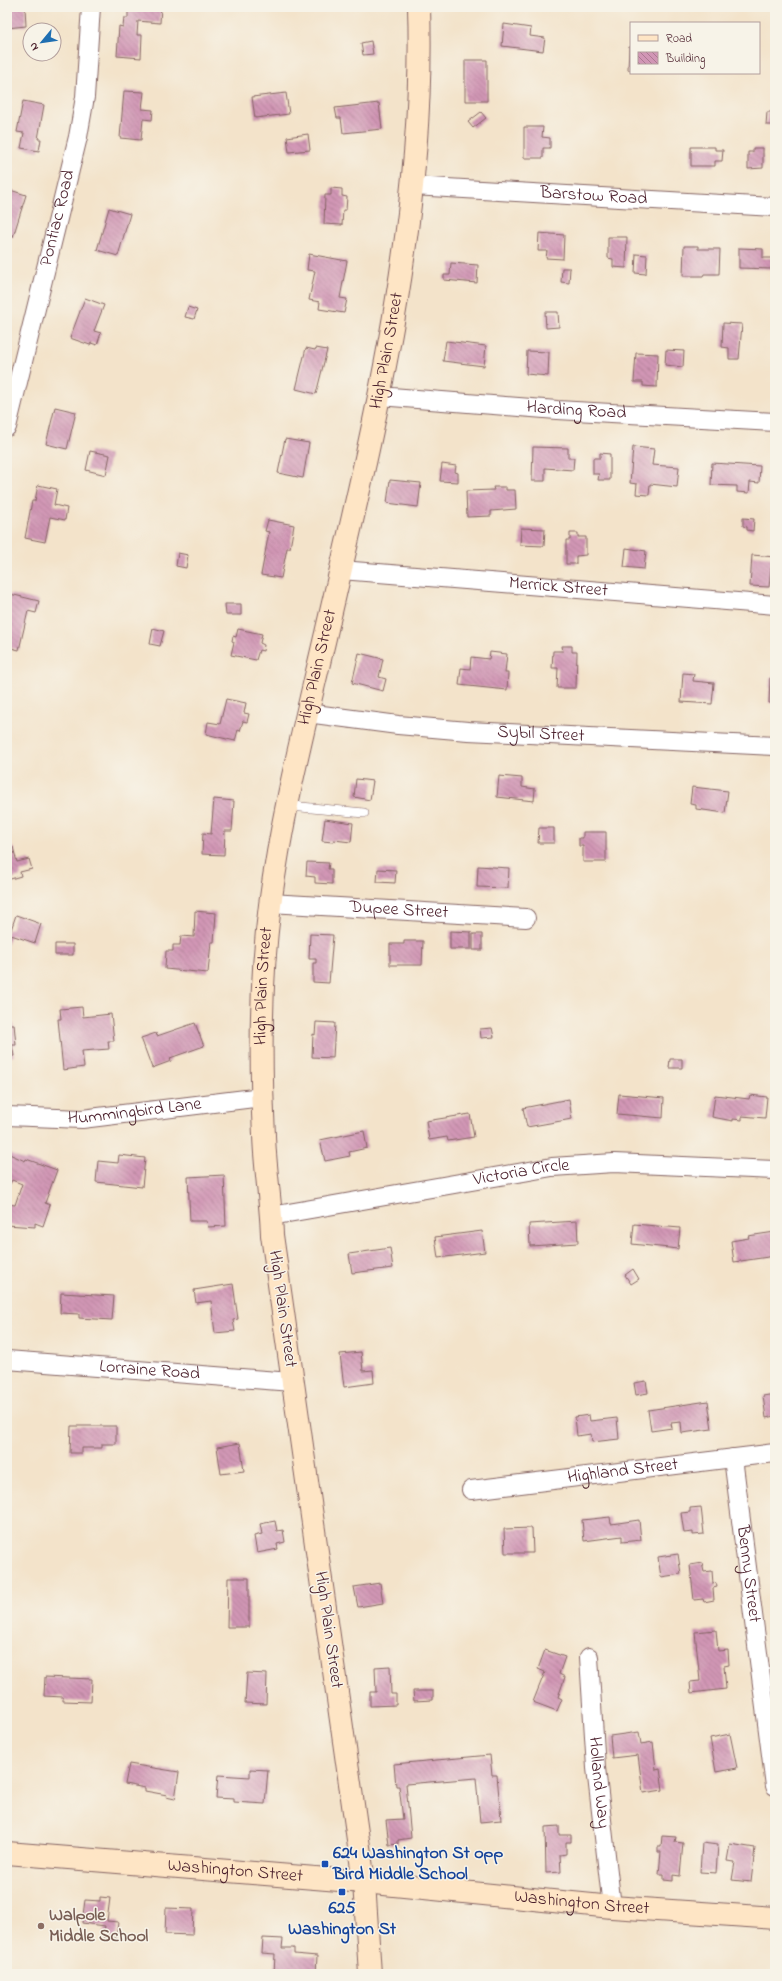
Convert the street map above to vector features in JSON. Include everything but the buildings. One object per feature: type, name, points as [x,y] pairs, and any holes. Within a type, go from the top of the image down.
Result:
[{"type":"main road","name":"High Plain Street","points":[[370,1974],[364,1882],[272,1235],[264,1139],[261,1035],[263,963],[270,903],[287,804],[341,570],[379,396],[413,186],[419,96],[419,7]]},
{"type":"main road","name":"Washington Street","points":[[7,1853],[364,1882],[612,1907],[775,1918]]},
{"type":"street","name":"Pontiac Road","points":[[7,427],[78,137],[85,97],[91,7]]},
{"type":"street","name":"Barstow Road","points":[[413,186],[775,207]]},
{"type":"street","name":"Harding Road","points":[[379,396],[557,410],[775,422]]},
{"type":"street","name":"Merrick Street","points":[[341,570],[775,605]]},
{"type":"street","name":"Sybil Street","points":[[307,713],[398,725],[468,731],[775,746]]},
{"type":"street","name":"Dupee Street","points":[[270,903],[526,918]]},
{"type":"street","name":"Hummingbird Lane","points":[[7,1116],[82,1119],[262,1097]]},
{"type":"street","name":"Victoria Circle","points":[[271,1216],[552,1167],[614,1163],[775,1170]]},
{"type":"street","name":"Lorraine Road","points":[[7,1360],[292,1382]]},
{"type":"street","name":"Highland Street","points":[[471,1490],[775,1453]]},
{"type":"street","name":"Benny Street","points":[[733,1458],[775,1786]]},
{"type":"street","name":"Holland Way","points":[[589,1657],[596,1768],[612,1907]]},
{"type":"lane","points":[[287,804],[301,807],[364,813]]},
{"type":"place","name":"624 Washington St opp Bird Middle School","points":[[325,1864]]},
{"type":"place","name":"625 Washington St","points":[[342,1892]]},
{"type":"place","name":"Walpole Middle School","points":[[41,1926]]}]
